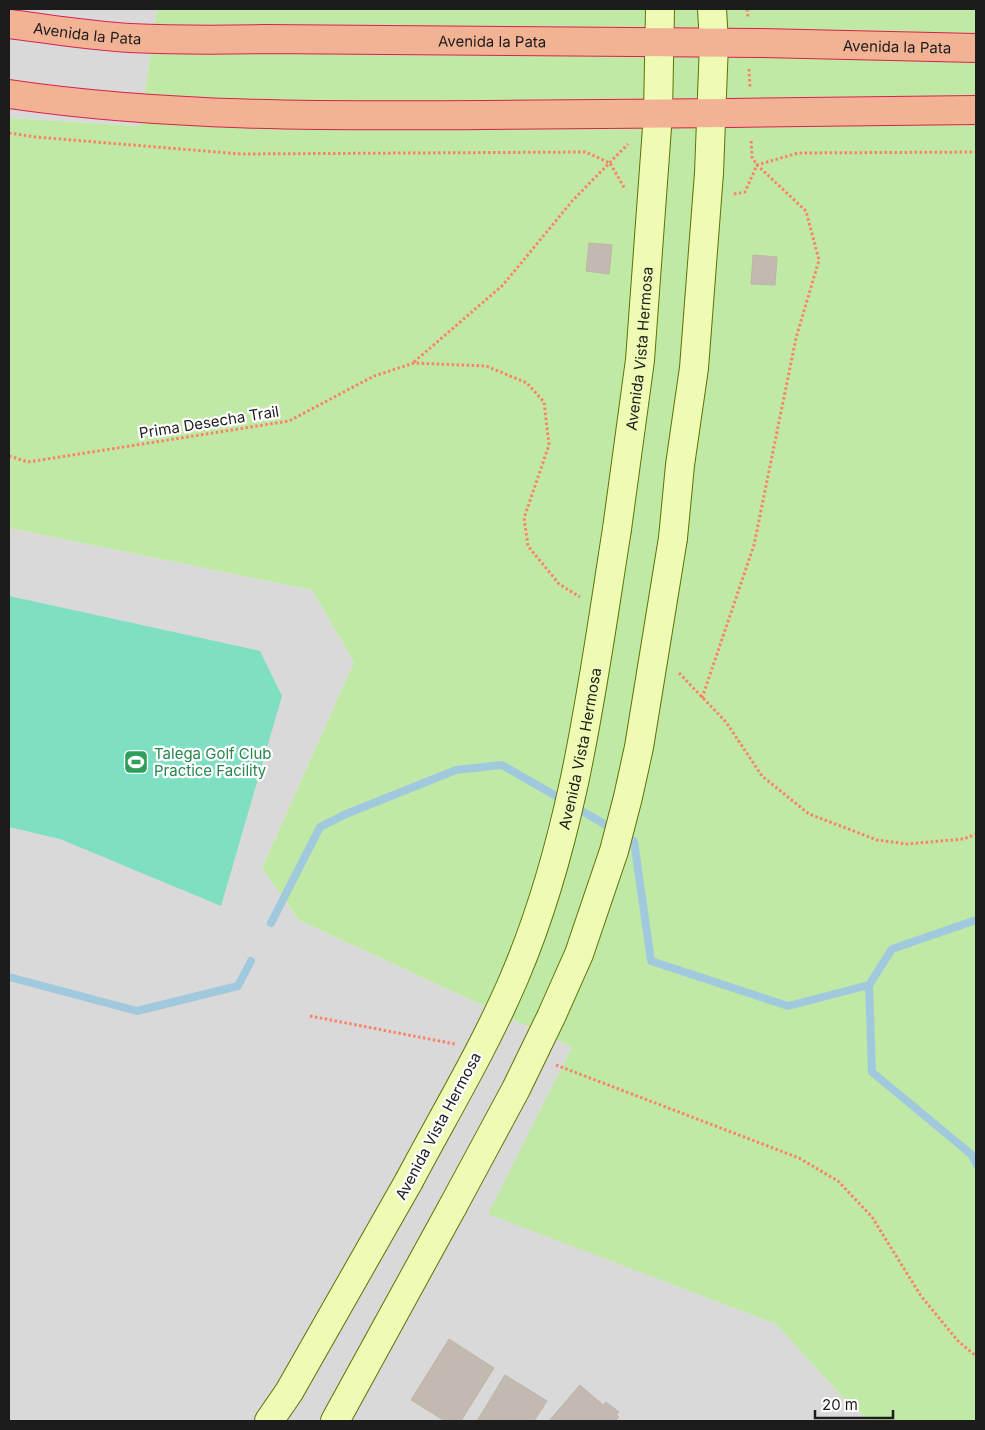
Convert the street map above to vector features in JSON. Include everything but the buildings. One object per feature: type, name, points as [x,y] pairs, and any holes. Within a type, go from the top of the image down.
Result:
[{"type":"highway","name":"Avenida la Pata","points":[[9,24],[129,38],[191,40],[714,43],[976,48]]},
{"type":"highway","points":[[9,94],[57,101],[218,112],[353,115],[711,114],[976,110]]},
{"type":"main road","name":"Avenida Vista Hermosa","points":[[269,1421],[294,1383],[409,1181],[487,1034],[515,976],[555,860],[588,716],[617,529],[640,360],[658,114],[661,43],[660,9]]},
{"type":"main road","points":[[335,1421],[516,1089],[552,1018],[579,954],[614,852],[639,747],[673,538],[680,465],[694,368],[707,197],[714,43],[712,9]]},
{"type":"path","points":[[414,363],[502,285],[573,200],[658,114]]},
{"type":"path","points":[[9,133],[36,137],[241,154],[585,152],[610,163],[628,196],[652,199]]},
{"type":"path","points":[[757,164],[798,152],[976,152]]},
{"type":"path","points":[[707,197],[745,192],[757,164]]},
{"type":"path","points":[[702,698],[754,545],[796,338],[819,260],[806,212],[757,164]]},
{"type":"path","name":"Prima Desecha Trail","points":[[9,456],[28,462],[289,421],[374,376],[414,363],[486,366],[527,383],[544,402],[549,445],[524,518],[528,546],[559,584],[583,599]]},
{"type":"path","points":[[678,672],[726,722],[762,776],[809,814],[877,840],[907,844],[964,839],[976,834]]},
{"type":"path","points":[[310,1016],[458,1045]]},
{"type":"path","points":[[555,1065],[799,1158],[838,1181],[872,1218],[921,1296],[958,1340],[976,1356]]},
{"type":"shaded area","points":[[9,9],[157,9],[140,126],[9,118]]},
{"type":"shaded area","points":[[9,528],[312,590],[354,662],[262,868],[299,920],[572,1047],[489,1214],[776,1324],[849,1404],[870,1421],[9,1421]]},
{"type":"green space","points":[[157,9],[976,9],[976,1421],[870,1421],[849,1404],[776,1324],[488,1214],[572,1047],[299,920],[262,868],[354,662],[312,590],[9,528],[9,118],[140,126]]},
{"type":"green space","name":"Talega Golf Club Practice Facility","points":[[9,596],[260,651],[282,696],[221,906],[60,839],[9,827]]},
{"type":"waterway","points":[[271,923],[320,827],[346,814],[456,770],[502,765],[634,841],[651,961],[788,1006],[869,985],[872,1072],[972,1155],[976,1164]]},
{"type":"waterway","points":[[869,985],[892,949],[976,920]]},
{"type":"waterway","points":[[9,977],[137,1011],[238,986],[251,961]]},
{"type":"place","name":"Talega Golf Club Practice Facility","points":[[136,762]]}]
